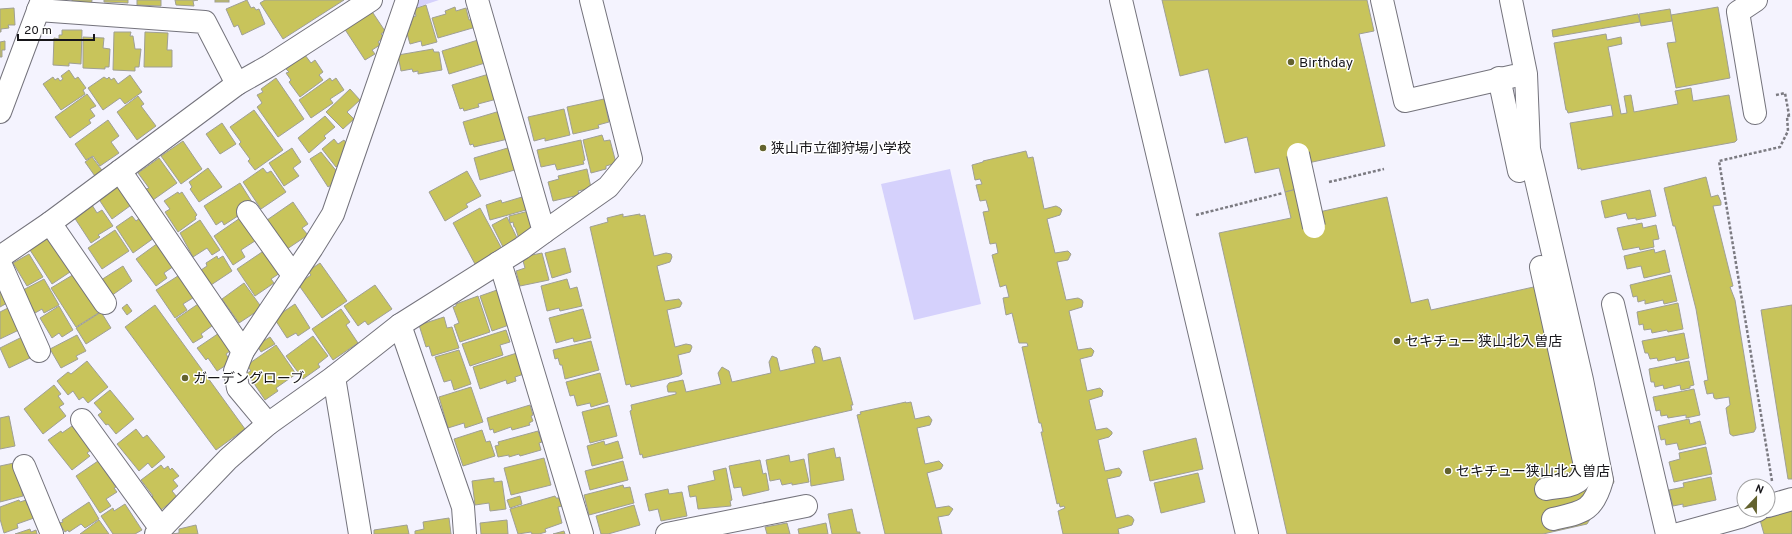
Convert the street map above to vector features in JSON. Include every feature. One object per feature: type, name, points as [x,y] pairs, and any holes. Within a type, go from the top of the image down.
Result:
[{"type":"street","points":[[0,257],[50,223],[237,84],[269,66],[371,0]]},
{"type":"street","points":[[268,424],[238,388],[235,371],[243,351],[333,214],[407,0]]},
{"type":"street","points":[[477,0],[544,232]]},
{"type":"street","points":[[82,420],[158,531],[228,459],[268,424],[334,377],[400,325],[498,263],[608,187],[631,159],[591,0]]},
{"type":"street","points":[[1121,0],[1247,534]]},
{"type":"street","points":[[1382,0],[1406,101],[1499,78],[1526,74]]},
{"type":"street","points":[[1511,0],[1526,74],[1522,151]]},
{"type":"street","points":[[1755,113],[1738,12],[1760,1]]},
{"type":"street","points":[[0,112],[40,5],[205,22],[237,84]]},
{"type":"street","points":[[1499,78],[1522,151],[1575,383],[1602,480],[1599,491],[1592,504],[1581,512],[1553,518]]},
{"type":"street","points":[[1292,156],[1308,228]]},
{"type":"street","points":[[120,171],[243,351]]},
{"type":"street","points":[[248,212],[292,275]]},
{"type":"street","points":[[50,223],[105,303]]},
{"type":"street","points":[[0,263],[39,351]]},
{"type":"street","points":[[498,263],[503,272],[582,534]]},
{"type":"street","points":[[1613,304],[1667,534]]},
{"type":"street","points":[[400,325],[463,507],[465,534]]},
{"type":"street","points":[[334,377],[360,534]]},
{"type":"street","points":[[1546,489],[1575,483],[1583,478],[1585,471],[1575,383]]},
{"type":"street","points":[[24,466],[52,534]]},
{"type":"street","points":[[666,534],[806,506]]},
{"type":"street","points":[[1678,534],[1737,518]]},
{"type":"path","points":[[1759,478],[1719,161],[1780,147],[1788,131],[1787,116],[1792,115]]},
{"type":"path","points":[[1327,182],[1384,169]]},
{"type":"path","points":[[1172,221],[1285,192]]},
{"type":"shaded area","points":[[415,0],[439,0],[412,9]]},
{"type":"shaded area","points":[[950,169],[981,304],[914,320],[881,184]]},
{"type":"building","points":[[72,0],[92,0],[91,8],[72,7]]},
{"type":"building","points":[[104,0],[128,0],[128,3],[104,2]]},
{"type":"building","points":[[137,0],[161,0],[161,6],[137,5]]},
{"type":"building","points":[[175,0],[198,0],[193,1],[194,6],[176,5]]},
{"type":"building","points":[[215,0],[229,0],[229,2],[215,2]]},
{"type":"building","points":[[247,0],[251,8],[254,7],[256,10],[259,9],[265,24],[242,35],[238,25],[234,27],[226,9]]},
{"type":"building","points":[[265,0],[344,0],[283,39],[260,3]]},
{"type":"building","points":[[1162,0],[1367,0],[1374,31],[1359,34],[1385,146],[1308,163],[1313,185],[1285,192],[1279,168],[1255,173],[1247,137],[1225,143],[1208,69],[1180,76]]},
{"type":"building","points":[[426,5],[437,42],[422,46],[421,41],[410,44],[406,30],[409,29],[408,25],[411,25],[409,18],[416,16],[414,9]]},
{"type":"building","points":[[455,7],[456,11],[466,8],[469,20],[473,19],[476,27],[438,38],[432,18],[446,14],[445,11]]},
{"type":"building","points":[[1718,7],[1730,78],[1676,88],[1667,43],[1676,42],[1671,15]]},
{"type":"building","points":[[14,8],[15,25],[8,25],[9,28],[1,29],[0,32],[0,9]]},
{"type":"building","points":[[1670,9],[1672,21],[1641,26],[1639,14]]},
{"type":"building","points":[[371,10],[385,31],[381,34],[384,37],[378,42],[380,45],[372,50],[375,54],[365,60],[344,28]]},
{"type":"building","points":[[1638,14],[1640,22],[1553,37],[1552,30]]},
{"type":"building","points":[[62,30],[82,30],[81,64],[69,63],[69,66],[53,65],[54,38],[59,39],[59,35],[62,35]]},
{"type":"building","points":[[114,32],[131,32],[130,36],[133,36],[135,49],[141,49],[139,67],[135,67],[135,71],[113,70]]},
{"type":"building","points":[[145,32],[168,33],[167,50],[172,50],[172,67],[144,67]]},
{"type":"building","points":[[1606,34],[1607,40],[1621,37],[1622,44],[1608,47],[1621,114],[1627,113],[1624,96],[1631,95],[1634,112],[1678,104],[1675,91],[1691,88],[1693,101],[1729,95],[1737,140],[1735,142],[1581,170],[1581,168],[1578,169],[1570,123],[1613,116],[1611,105],[1568,113],[1566,110],[1554,43]]},
{"type":"building","points":[[83,37],[104,38],[103,48],[110,49],[109,67],[105,67],[105,69],[83,68]]},
{"type":"building","points":[[478,40],[485,63],[449,74],[442,51]]},
{"type":"building","points":[[5,41],[5,50],[2,50],[2,57],[0,57],[0,42]]},
{"type":"building","points":[[433,49],[434,52],[439,52],[442,70],[418,74],[418,71],[413,72],[412,69],[401,71],[398,55]]},
{"type":"building","points":[[305,55],[311,63],[315,60],[323,72],[319,75],[323,80],[300,97],[289,82],[291,80],[286,73],[289,72],[286,69]]},
{"type":"building","points":[[69,70],[75,79],[78,77],[86,88],[83,90],[85,94],[61,110],[43,84],[53,77],[55,80],[58,78],[60,81],[63,79],[61,76]]},
{"type":"building","points":[[489,74],[497,99],[478,104],[479,107],[464,111],[463,108],[460,109],[452,85]]},
{"type":"building","points":[[130,75],[142,92],[125,104],[120,98],[103,110],[88,88],[104,77],[107,79],[109,77],[111,80],[114,78],[118,84]]},
{"type":"building","points":[[276,78],[304,119],[278,137],[257,107],[262,103],[257,95],[263,92],[261,89]]},
{"type":"building","points":[[330,78],[332,81],[336,78],[344,90],[330,99],[333,103],[311,118],[299,100]]},
{"type":"building","points":[[350,89],[360,100],[347,112],[354,119],[343,129],[326,112]]},
{"type":"building","points":[[87,94],[96,106],[90,109],[95,116],[89,120],[91,123],[70,138],[55,117]]},
{"type":"building","points":[[138,96],[144,104],[141,106],[156,126],[137,140],[117,112]]},
{"type":"building","points":[[604,99],[609,122],[598,125],[599,128],[573,134],[567,107]]},
{"type":"building","points":[[564,109],[570,135],[545,141],[545,138],[534,141],[528,117]]},
{"type":"building","points":[[254,110],[283,150],[255,170],[248,161],[250,159],[239,144],[241,142],[230,127]]},
{"type":"building","points":[[500,111],[508,139],[474,147],[473,144],[470,145],[463,122]]},
{"type":"building","points":[[325,116],[335,127],[324,136],[326,138],[309,153],[298,138]]},
{"type":"building","points":[[108,120],[119,136],[111,142],[119,153],[100,166],[93,156],[86,160],[75,144]]},
{"type":"building","points":[[222,123],[236,144],[220,154],[206,134]]},
{"type":"building","points":[[602,135],[604,141],[610,140],[616,163],[606,166],[606,169],[591,173],[583,140]]},
{"type":"building","points":[[334,139],[338,144],[344,140],[349,147],[345,160],[336,167],[322,149]]},
{"type":"building","points":[[581,140],[585,160],[583,161],[584,164],[557,170],[555,164],[541,167],[537,150]]},
{"type":"building","points":[[183,141],[202,169],[181,184],[161,156]]},
{"type":"building","points":[[511,147],[518,169],[480,180],[474,158]]},
{"type":"building","points":[[292,148],[301,162],[293,168],[299,176],[284,186],[269,163]]},
{"type":"building","points":[[1026,151],[1028,158],[1033,157],[1044,209],[1056,206],[1062,210],[1060,215],[1047,219],[1055,253],[1068,251],[1071,254],[1068,260],[1057,262],[1066,300],[1078,298],[1083,302],[1082,307],[1069,311],[1078,350],[1091,348],[1094,351],[1092,356],[1080,359],[1087,391],[1100,388],[1103,391],[1102,396],[1089,400],[1096,430],[1107,428],[1112,432],[1109,437],[1098,440],[1105,471],[1119,468],[1122,472],[1120,476],[1107,479],[1116,518],[1128,515],[1134,520],[1132,525],[1118,529],[1119,534],[1063,534],[1058,511],[1065,508],[1064,506],[1060,507],[1059,503],[1057,504],[1041,432],[1043,432],[1041,423],[1039,423],[1022,347],[1028,346],[1027,343],[1019,343],[1012,313],[1006,315],[1003,298],[1009,297],[1006,285],[1000,287],[992,255],[998,253],[996,243],[990,244],[983,212],[989,211],[986,200],[980,201],[976,185],[982,184],[980,179],[975,180],[972,165]]},
{"type":"building","points":[[321,152],[338,173],[334,176],[338,181],[328,187],[310,159]]},
{"type":"building","points":[[92,157],[104,173],[97,179],[85,162]]},
{"type":"building","points":[[159,158],[177,183],[153,200],[146,189],[149,188],[138,173]]},
{"type":"building","points":[[208,168],[222,187],[199,202],[190,189],[192,187],[189,182]]},
{"type":"building","points":[[263,168],[267,173],[271,171],[286,192],[261,209],[243,182]]},
{"type":"building","points":[[587,169],[591,188],[578,191],[579,195],[553,201],[548,182],[559,179],[558,176]]},
{"type":"building","points":[[467,171],[481,196],[466,204],[468,207],[445,221],[429,192]]},
{"type":"building","points":[[1706,177],[1711,197],[1718,195],[1721,202],[1721,205],[1713,206],[1733,286],[1730,287],[1735,300],[1756,428],[1754,432],[1733,436],[1730,434],[1726,408],[1730,405],[1729,397],[1716,399],[1714,398],[1713,393],[1707,394],[1704,381],[1708,380],[1696,309],[1664,188]]},
{"type":"building","points":[[240,183],[252,202],[241,214],[224,225],[222,221],[216,225],[204,206]]},
{"type":"building","name":"セキチュー 狭山北入曽店","points":[[1313,185],[1319,212],[1387,197],[1411,303],[1428,299],[1431,310],[1538,286],[1589,371],[1614,482],[1587,524],[1543,534],[1287,534],[1219,233],[1291,218],[1285,192]]},
{"type":"building","points":[[117,186],[134,203],[112,219],[98,198]]},
{"type":"building","points":[[1650,190],[1656,216],[1636,220],[1636,218],[1628,219],[1626,213],[1605,218],[1601,201]]},
{"type":"building","points":[[178,192],[179,194],[182,192],[197,215],[195,217],[196,219],[178,232],[165,212],[170,209],[164,201]]},
{"type":"building","points":[[522,197],[526,210],[490,220],[486,205],[501,200],[502,203]]},
{"type":"building","points":[[293,202],[308,224],[302,228],[308,235],[287,249],[267,220]]},
{"type":"building","points":[[92,205],[97,213],[102,210],[113,226],[98,235],[100,237],[91,243],[74,217]]},
{"type":"building","points":[[480,208],[502,249],[475,264],[453,223]]},
{"type":"building","points":[[529,211],[533,222],[527,234],[519,239],[513,222],[510,223],[509,216]]},
{"type":"building","points":[[623,214],[623,217],[640,214],[640,216],[645,215],[654,256],[666,253],[671,254],[672,257],[670,262],[657,266],[665,301],[679,299],[682,303],[680,307],[667,310],[675,347],[686,344],[691,345],[692,347],[690,352],[678,355],[682,374],[679,376],[631,387],[630,384],[626,385],[590,227],[608,222],[607,218]]},
{"type":"building","points":[[132,216],[136,221],[140,218],[154,238],[133,253],[116,227]]},
{"type":"building","points":[[243,216],[258,239],[241,250],[245,257],[233,265],[214,236]]},
{"type":"building","points":[[507,217],[518,240],[503,247],[492,225]]},
{"type":"building","points":[[200,220],[220,250],[212,255],[207,248],[193,257],[180,233]]},
{"type":"building","points":[[1642,223],[1643,228],[1656,225],[1659,239],[1653,240],[1654,247],[1640,250],[1639,247],[1623,250],[1617,228]]},
{"type":"building","points":[[115,230],[129,251],[102,269],[88,248]]},
{"type":"building","points":[[46,237],[47,239],[52,237],[73,270],[52,284],[30,250]]},
{"type":"building","points":[[158,243],[174,266],[164,273],[167,278],[156,286],[136,259]]},
{"type":"building","points":[[565,248],[571,272],[552,278],[545,253]]},
{"type":"building","points":[[1654,249],[1655,253],[1665,250],[1670,272],[1644,278],[1641,266],[1627,269],[1624,256]]},
{"type":"building","points":[[265,250],[280,273],[271,279],[274,283],[255,296],[237,269]]},
{"type":"building","points":[[542,253],[549,280],[520,286],[516,271],[525,268],[522,257]]},
{"type":"building","points":[[29,254],[43,277],[27,286],[13,263]]},
{"type":"building","points":[[217,256],[218,259],[223,256],[232,271],[211,285],[201,270],[207,266],[206,263]]},
{"type":"building","points":[[320,263],[347,301],[322,318],[298,284],[311,275],[308,271]]},
{"type":"building","points":[[123,266],[132,281],[111,296],[101,280]]},
{"type":"building","points":[[76,273],[100,312],[76,327],[51,288]]},
{"type":"building","points":[[181,274],[196,296],[183,304],[187,310],[175,318],[156,290]]},
{"type":"building","points":[[1671,275],[1677,301],[1664,304],[1663,300],[1645,304],[1645,300],[1638,302],[1637,296],[1633,297],[1630,285]]},
{"type":"building","points":[[44,279],[59,305],[44,313],[42,309],[35,313],[23,290]]},
{"type":"building","points":[[567,279],[570,289],[577,287],[582,306],[560,311],[559,308],[547,311],[541,286]]},
{"type":"building","points":[[244,283],[262,308],[239,323],[222,299]]},
{"type":"building","points":[[0,284],[9,302],[0,307]]},
{"type":"building","points":[[375,285],[392,309],[368,325],[365,321],[358,326],[344,306]]},
{"type":"building","points":[[497,290],[509,325],[492,331],[480,296]]},
{"type":"building","points":[[478,296],[490,332],[460,342],[454,325],[459,323],[453,307],[456,306],[456,304]]},
{"type":"building","points":[[201,302],[216,323],[201,334],[203,337],[193,343],[176,319]]},
{"type":"building","points":[[1678,303],[1683,329],[1652,333],[1651,329],[1644,330],[1643,324],[1639,325],[1637,312]]},
{"type":"building","points":[[127,304],[132,311],[127,315],[122,308]]},
{"type":"building","points":[[295,304],[310,328],[298,336],[296,333],[287,338],[274,318]]},
{"type":"building","name":"ガーデングローブ","points":[[155,305],[245,429],[216,450],[125,327]]},
{"type":"building","points":[[1792,305],[1792,479],[1788,479],[1761,310]]},
{"type":"building","points":[[59,306],[73,330],[62,337],[59,333],[52,338],[40,318]]},
{"type":"building","points":[[10,307],[21,329],[0,339],[0,312]]},
{"type":"building","points":[[341,309],[350,322],[346,325],[358,343],[333,360],[312,329]]},
{"type":"building","points":[[583,309],[591,338],[574,342],[573,338],[556,343],[549,318]]},
{"type":"building","points":[[101,312],[111,328],[86,344],[76,328]]},
{"type":"building","points":[[444,317],[447,328],[452,327],[459,348],[432,356],[429,346],[426,347],[419,325]]},
{"type":"building","points":[[506,330],[510,342],[500,345],[503,355],[470,366],[462,344]]},
{"type":"building","points":[[222,331],[234,348],[226,354],[231,362],[217,371],[208,358],[206,360],[197,348]]},
{"type":"building","points":[[1684,333],[1689,358],[1676,361],[1675,357],[1658,361],[1657,358],[1650,359],[1648,353],[1645,353],[1642,341]]},
{"type":"building","points":[[77,335],[86,351],[76,356],[78,359],[61,368],[50,349]]},
{"type":"building","points":[[313,336],[328,356],[318,364],[320,367],[303,379],[286,356]]},
{"type":"building","points":[[22,337],[32,357],[9,368],[0,348]]},
{"type":"building","points":[[270,337],[275,344],[261,352],[257,345]]},
{"type":"building","points":[[591,341],[599,370],[565,379],[562,365],[560,365],[558,358],[555,359],[553,350]]},
{"type":"building","points":[[276,345],[296,374],[276,388],[278,391],[265,400],[247,373],[251,371],[247,365]]},
{"type":"building","points":[[815,346],[820,348],[823,361],[840,357],[853,405],[851,405],[852,410],[643,458],[642,454],[640,455],[630,411],[632,410],[631,405],[676,394],[676,392],[668,392],[667,386],[669,383],[683,380],[686,392],[721,384],[718,373],[722,367],[729,371],[732,382],[771,373],[769,362],[772,356],[777,358],[780,371],[815,363],[812,350]]},
{"type":"building","points":[[459,350],[471,384],[454,390],[451,380],[444,382],[435,357]]},
{"type":"building","points":[[520,352],[527,373],[515,377],[516,381],[507,384],[506,380],[480,389],[473,367]]},
{"type":"building","points":[[87,361],[108,387],[88,403],[83,397],[79,400],[73,391],[68,395],[57,381],[68,372],[71,374]]},
{"type":"building","points":[[1689,361],[1694,385],[1690,386],[1690,388],[1681,390],[1680,385],[1664,389],[1663,385],[1655,387],[1654,382],[1651,382],[1649,369]]},
{"type":"building","points":[[600,373],[608,402],[591,407],[590,403],[577,406],[574,395],[570,396],[566,382]]},
{"type":"building","points":[[54,385],[61,394],[58,396],[64,404],[59,407],[66,416],[43,434],[24,409]]},
{"type":"building","points":[[471,387],[483,422],[465,428],[464,423],[448,428],[439,397]]},
{"type":"building","points":[[1694,389],[1700,415],[1686,418],[1686,415],[1668,418],[1667,415],[1661,416],[1660,410],[1656,411],[1653,397]]},
{"type":"building","points":[[110,390],[134,419],[116,434],[98,415],[102,412],[94,403]]},
{"type":"building","points":[[911,402],[915,419],[929,416],[932,420],[930,425],[917,428],[925,464],[939,461],[943,465],[941,469],[927,473],[936,508],[949,506],[953,509],[949,515],[938,517],[942,534],[885,534],[857,415],[861,414],[860,412]]},
{"type":"building","points":[[530,405],[533,421],[529,423],[530,425],[512,430],[511,427],[494,433],[493,429],[490,430],[487,418]]},
{"type":"building","points":[[609,405],[617,436],[590,443],[582,412]]},
{"type":"building","points":[[9,416],[15,446],[0,449],[0,418]]},
{"type":"building","points":[[1689,419],[1690,424],[1700,421],[1706,444],[1679,450],[1677,443],[1666,445],[1665,439],[1661,440],[1658,426]]},
{"type":"building","points":[[72,426],[91,450],[87,453],[90,456],[72,470],[48,440],[61,431],[62,433]]},
{"type":"building","points":[[136,429],[143,438],[147,435],[165,457],[152,468],[148,463],[139,471],[117,444]]},
{"type":"building","points":[[482,430],[486,442],[490,441],[495,456],[463,466],[454,439]]},
{"type":"building","points":[[538,431],[542,442],[539,443],[541,450],[520,456],[519,454],[509,457],[509,455],[498,457],[495,446],[499,445],[498,442]]},
{"type":"building","points":[[1196,438],[1203,469],[1150,481],[1143,451]]},
{"type":"building","points":[[604,441],[605,445],[618,441],[623,458],[592,466],[587,446]]},
{"type":"building","points":[[1706,447],[1712,474],[1674,482],[1669,462],[1680,459],[1679,453]]},
{"type":"building","points":[[834,448],[836,458],[840,457],[844,480],[811,486],[808,454]]},
{"type":"building","points":[[789,455],[790,462],[804,459],[809,482],[782,485],[780,479],[770,481],[766,460]]},
{"type":"building","points":[[544,458],[551,485],[511,495],[504,468]]},
{"type":"building","points":[[760,460],[763,474],[766,473],[769,490],[743,496],[741,487],[734,488],[729,466]]},
{"type":"building","points":[[98,461],[116,487],[114,488],[117,492],[106,499],[111,506],[100,513],[76,476]]},
{"type":"building","points":[[623,461],[628,480],[590,490],[585,471]]},
{"type":"building","points":[[14,463],[23,496],[0,502],[0,466]]},
{"type":"building","points":[[161,465],[164,469],[168,466],[170,470],[172,468],[179,476],[173,480],[178,486],[172,491],[177,497],[161,510],[151,498],[153,496],[141,480]]},
{"type":"building","points":[[726,468],[732,500],[730,501],[731,506],[698,509],[696,496],[690,497],[688,486],[715,480],[713,471]]},
{"type":"building","points":[[1198,473],[1205,502],[1161,513],[1154,483]]},
{"type":"building","points":[[1711,477],[1716,500],[1683,507],[1683,504],[1673,506],[1669,490],[1684,487],[1683,483]]},
{"type":"building","points":[[494,478],[494,482],[502,481],[506,509],[490,511],[489,503],[475,505],[472,481]]},
{"type":"building","points":[[623,485],[624,488],[630,487],[634,503],[589,515],[584,495]]},
{"type":"building","points":[[668,489],[669,494],[682,492],[687,516],[661,521],[658,509],[649,511],[645,494]]},
{"type":"building","points":[[520,496],[522,504],[510,508],[507,500]]},
{"type":"building","points":[[555,496],[556,498],[559,498],[562,506],[558,507],[562,523],[545,529],[546,532],[539,534],[532,534],[531,532],[518,534],[510,509]]},
{"type":"building","points":[[19,500],[20,502],[26,500],[27,505],[30,504],[34,518],[17,524],[18,528],[4,533],[0,519],[0,507]]},
{"type":"building","points":[[89,502],[99,519],[85,528],[81,524],[69,532],[68,530],[65,532],[59,523],[63,522],[62,520]]},
{"type":"building","points":[[125,504],[142,530],[135,534],[113,534],[101,516],[113,508],[114,511]]},
{"type":"building","points":[[634,505],[640,525],[608,534],[601,534],[596,516]]},
{"type":"building","points":[[852,509],[857,532],[860,532],[860,534],[832,534],[828,514]]},
{"type":"building","points":[[1792,511],[1792,534],[1764,534],[1760,520],[1776,518],[1776,516]]},
{"type":"building","points":[[449,518],[451,534],[415,534],[415,531],[424,529],[423,522]]},
{"type":"building","points":[[99,520],[109,534],[80,534]]},
{"type":"building","points":[[507,520],[508,534],[481,534],[480,523]]},
{"type":"building","points":[[787,523],[790,534],[767,534],[765,527]]},
{"type":"building","points":[[826,523],[828,534],[799,534],[798,529]]},
{"type":"building","points":[[196,525],[198,534],[172,534],[179,533],[179,529]]},
{"type":"building","points":[[407,525],[409,534],[374,534],[374,530]]},
{"type":"building","points":[[30,529],[31,532],[36,530],[37,534],[15,534]]},
{"type":"building","points":[[564,531],[565,534],[553,534]]},
{"type":"place","name":"Birthday","points":[[1291,62]]},
{"type":"place","name":"狭山市立御狩場小学校","points":[[763,148]]},
{"type":"place","name":"セキチュー 狭山北入曽店","points":[[1397,341]]},
{"type":"place","name":"ガーデングローブ","points":[[185,378]]},
{"type":"place","name":"セキチュー狭山北入曽店","points":[[1448,471]]}]
